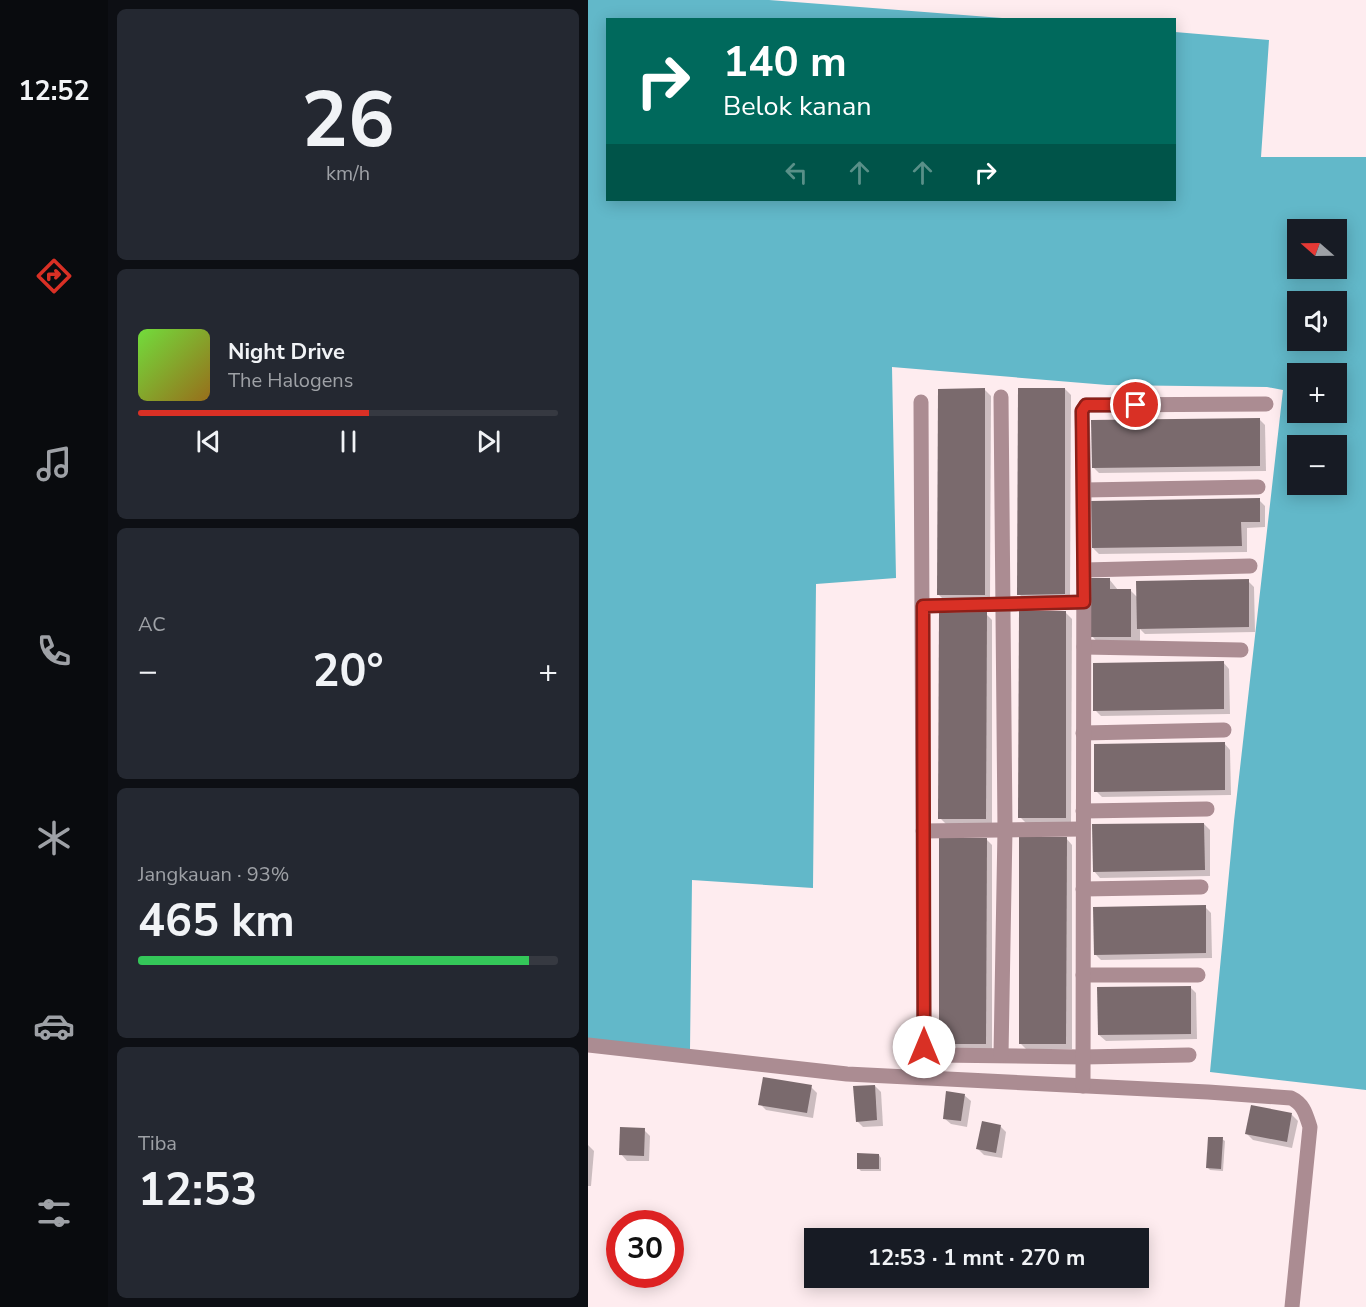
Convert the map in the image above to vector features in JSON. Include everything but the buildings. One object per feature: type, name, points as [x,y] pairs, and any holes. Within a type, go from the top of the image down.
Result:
[{"type":"street","points":[[1001,397],[1005,829],[1001,1055]]},
{"type":"street","points":[[921,402],[924,1047],[927,1053],[936,1055],[1083,1057],[1190,1055]]},
{"type":"street","points":[[1083,1086],[1084,490],[1082,411],[1086,405],[1266,404]]},
{"type":"street","points":[[1084,490],[1258,487]]},
{"type":"street","points":[[1084,570],[1250,566]]},
{"type":"street","points":[[923,606],[1084,602]]},
{"type":"street","points":[[1084,647],[1241,650]]},
{"type":"street","points":[[1083,733],[1224,730]]},
{"type":"street","points":[[1083,811],[1207,809]]},
{"type":"street","points":[[923,831],[1083,830]]},
{"type":"street","points":[[1083,889],[1201,887]]},
{"type":"street","points":[[1083,975],[1198,975]]},
{"type":"street","points":[[588,1045],[847,1074],[1286,1097],[1298,1101],[1306,1113],[1310,1127],[1292,1307]]},
{"type":"water","points":[[588,0],[769,0],[1002,18],[606,18],[606,201],[1176,201],[1176,32],[1269,40],[1261,157],[1366,157],[1366,1090],[1210,1072],[1234,821],[1283,390],[1267,387],[1107,385],[892,367],[896,578],[816,584],[813,888],[692,880],[690,1050],[588,1040]]},
{"type":"route","points":[[924,1047],[923,606],[1084,602],[1082,411],[1086,405],[1136,405]]}]
